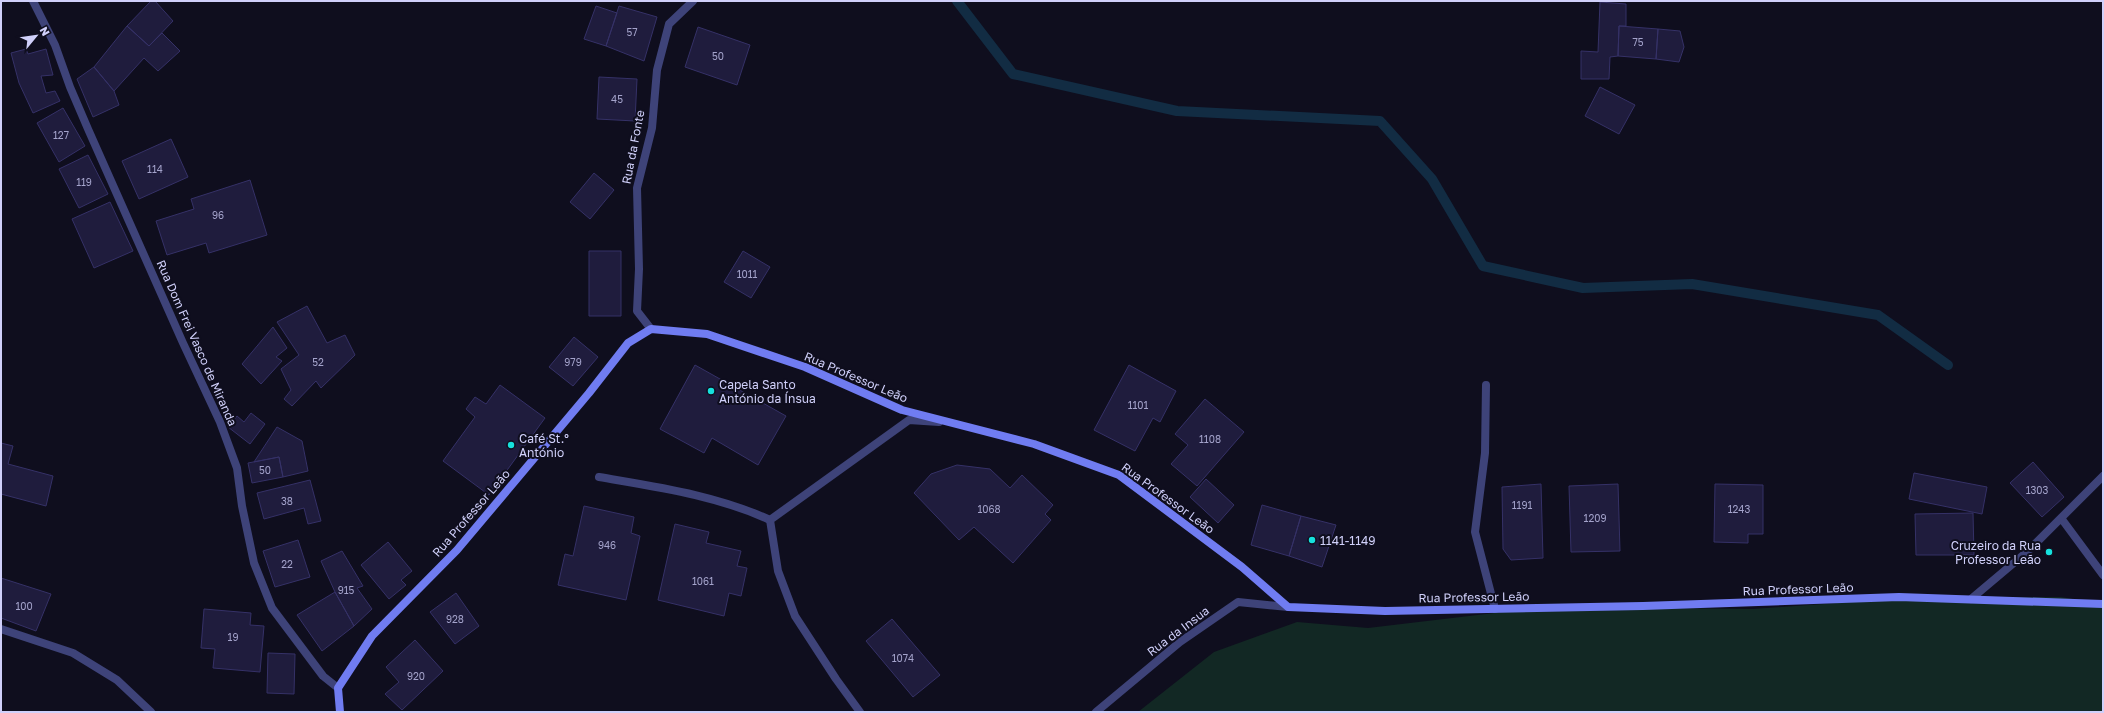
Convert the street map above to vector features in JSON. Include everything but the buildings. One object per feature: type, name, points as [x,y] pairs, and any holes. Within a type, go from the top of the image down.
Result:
[{"type":"street","name":"Rua Dom Frei Vasco de Miranda","points":[[33,1],[55,45],[70,87],[85,122],[183,344],[220,422],[237,468],[242,506],[254,563],[272,608],[323,676],[338,688]]},
{"type":"street","name":"Rua da Fonte","points":[[651,329],[637,311],[639,269],[637,188],[652,128],[657,70],[669,24],[693,1]]},
{"type":"street","name":"Rua Professor Leão","points":[[338,688],[372,636],[457,550],[589,393],[628,343],[651,329],[707,334],[805,367],[902,410],[1034,444],[1119,475],[1242,568],[1288,607],[1385,611],[1642,606],[1899,597],[2103,604]]},
{"type":"street","points":[[1486,385],[1485,453],[1474,532],[1495,609]]},
{"type":"street","points":[[770,520],[909,420],[950,422]]},
{"type":"street","points":[[1971,599],[2028,551],[2103,476]]},
{"type":"street","points":[[599,477],[677,491],[745,509],[770,520]]},
{"type":"street","points":[[2061,518],[2103,575]]},
{"type":"street","points":[[770,520],[778,571],[795,616],[836,679],[860,712]]},
{"type":"street","name":"Rua da Insua","points":[[1096,712],[1180,642],[1238,602],[1288,607]]},
{"type":"street","points":[[1,629],[73,653],[117,680],[151,712]]},
{"type":"street","points":[[338,688],[340,712]]},
{"type":"green space","points":[[1921,597],[2061,597],[2103,604],[2103,712],[1138,712],[1214,652],[1297,622],[1368,628],[1544,607],[1753,609]]},
{"type":"waterway","points":[[957,1],[1013,74],[1177,111],[1380,121],[1432,179],[1483,266],[1583,288],[1692,284],[1878,315],[1948,365]]},
{"type":"place","name":"Capela Santo António da Ínsua","points":[[711,391]]},
{"type":"place","name":"Café St.º António","points":[[511,445]]},
{"type":"place","name":"1141-1149","points":[[1312,540]]},
{"type":"place","name":"Cruzeiro da Rua Professor Leão","points":[[2049,552]]}]
